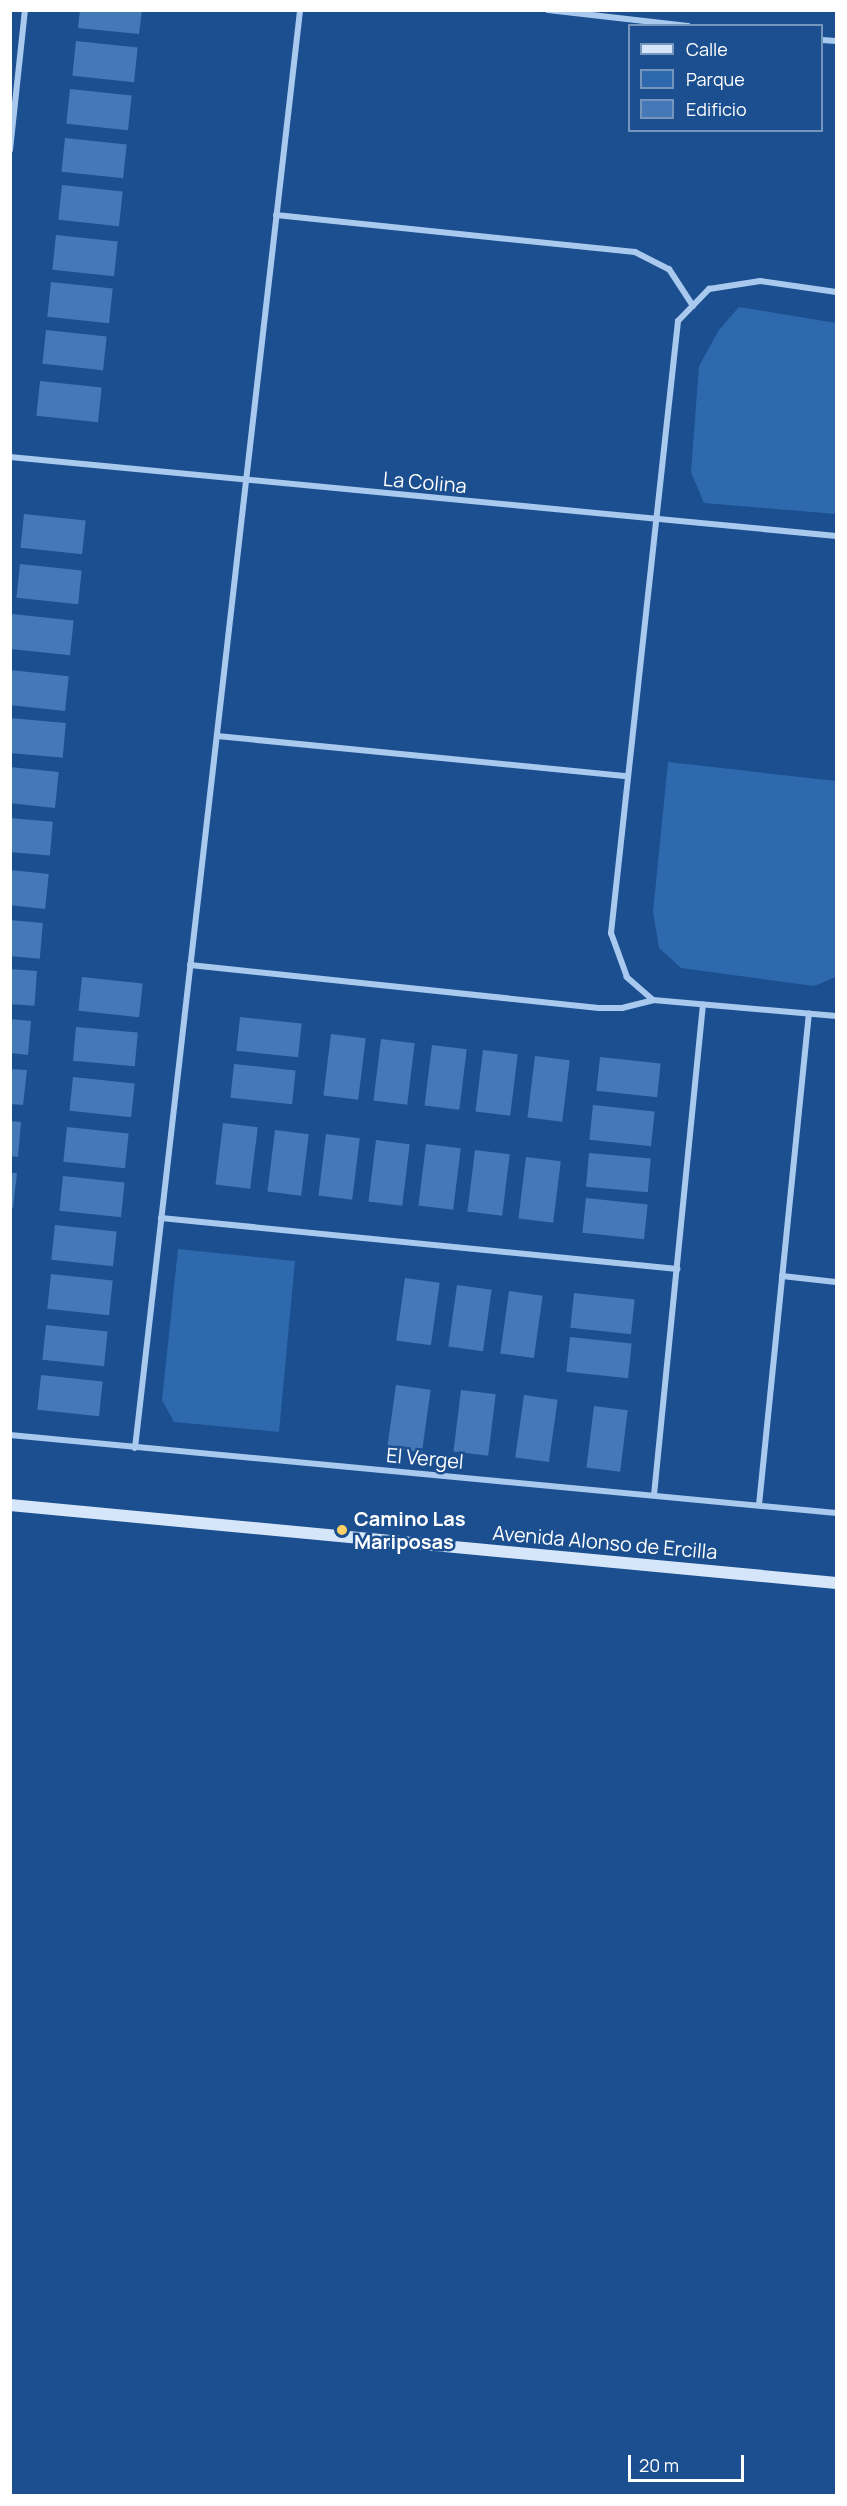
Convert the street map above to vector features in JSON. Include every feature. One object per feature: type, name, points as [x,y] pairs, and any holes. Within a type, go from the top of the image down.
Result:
[{"type":"main road","name":"Avenida Alonso de Ercilla","points":[[10,1505],[837,1583]]},
{"type":"street","points":[[10,150],[25,10]]},
{"type":"street","points":[[135,1448],[300,10]]},
{"type":"street","points":[[548,10],[670,24]]},
{"type":"street","points":[[276,215],[635,252],[669,270],[693,306]]},
{"type":"street","points":[[653,1000],[627,977],[611,933],[678,321],[709,289],[760,281],[837,292]]},
{"type":"street","name":"La Colina","points":[[10,457],[246,482],[837,536]]},
{"type":"street","points":[[217,736],[627,776]]},
{"type":"street","points":[[190,965],[599,1008],[622,1008],[653,1000],[837,1016]]},
{"type":"street","points":[[654,1495],[703,1004]]},
{"type":"street","points":[[759,1505],[808,1014]]},
{"type":"street","points":[[161,1218],[677,1269]]},
{"type":"street","points":[[782,1276],[837,1282]]},
{"type":"street","name":"El Vergel","points":[[10,1435],[837,1513]]},
{"type":"green space","points":[[739,307],[836,323],[836,514],[704,503],[691,472],[699,366],[719,330]]},
{"type":"green space","points":[[668,762],[836,781],[836,977],[814,986],[681,968],[659,948],[653,912]]},
{"type":"green space","points":[[178,1249],[295,1261],[279,1432],[174,1422],[162,1400]]},
{"type":"building","points":[[80,10],[142,10],[139,34],[78,28]]},
{"type":"building","points":[[76,41],[138,47],[134,82],[72,76]]},
{"type":"building","points":[[70,89],[132,95],[128,130],[66,124]]},
{"type":"building","points":[[65,138],[127,144],[123,178],[61,172]]},
{"type":"building","points":[[62,185],[123,191],[119,226],[58,220]]},
{"type":"building","points":[[56,235],[118,241],[114,276],[52,270]]},
{"type":"building","points":[[51,282],[113,288],[109,323],[47,317]]},
{"type":"building","points":[[46,330],[107,336],[103,370],[42,364]]},
{"type":"building","points":[[40,381],[102,387],[98,422],[36,416]]},
{"type":"building","points":[[24,514],[86,520],[82,554],[20,548]]},
{"type":"building","points":[[20,564],[82,570],[78,604],[16,598]]},
{"type":"building","points":[[12,614],[74,620],[70,655],[10,649]]},
{"type":"building","points":[[10,670],[69,676],[65,711],[10,705]]},
{"type":"building","points":[[10,718],[66,723],[63,758],[10,753]]},
{"type":"building","points":[[10,767],[59,772],[55,808],[10,803]]},
{"type":"building","points":[[10,818],[53,822],[50,856],[10,852]]},
{"type":"building","points":[[10,870],[49,874],[45,909],[10,905]]},
{"type":"building","points":[[10,920],[43,923],[40,959],[10,956]]},
{"type":"building","points":[[10,969],[37,971],[34,1006],[10,1004]]},
{"type":"building","points":[[82,977],[143,983],[139,1017],[78,1011]]},
{"type":"building","points":[[240,1017],[302,1023],[298,1057],[236,1051]]},
{"type":"building","points":[[10,1019],[31,1021],[28,1055],[10,1053]]},
{"type":"building","points":[[76,1027],[138,1032],[135,1066],[73,1061]]},
{"type":"building","points":[[331,1034],[366,1038],[358,1100],[323,1096]]},
{"type":"building","points":[[381,1039],[415,1043],[407,1105],[373,1101]]},
{"type":"building","points":[[432,1045],[467,1049],[459,1110],[425,1106]]},
{"type":"building","points":[[483,1050],[518,1054],[510,1116],[475,1112]]},
{"type":"building","points":[[535,1056],[570,1060],[562,1122],[527,1118]]},
{"type":"building","points":[[600,1057],[661,1063],[657,1097],[596,1091]]},
{"type":"building","points":[[234,1064],[296,1070],[292,1104],[230,1098]]},
{"type":"building","points":[[10,1069],[27,1070],[23,1105],[10,1104]]},
{"type":"building","points":[[73,1077],[135,1083],[131,1117],[69,1111]]},
{"type":"building","points":[[593,1105],[655,1111],[651,1146],[589,1140]]},
{"type":"building","points":[[10,1121],[21,1122],[18,1157],[10,1156]]},
{"type":"building","points":[[223,1123],[258,1127],[250,1189],[215,1185]]},
{"type":"building","points":[[67,1127],[129,1133],[125,1168],[63,1162]]},
{"type":"building","points":[[275,1130],[309,1134],[301,1196],[267,1192]]},
{"type":"building","points":[[326,1134],[360,1138],[352,1200],[318,1196]]},
{"type":"building","points":[[376,1140],[410,1144],[402,1206],[368,1202]]},
{"type":"building","points":[[426,1144],[461,1148],[453,1210],[418,1206]]},
{"type":"building","points":[[475,1150],[510,1154],[502,1216],[467,1212]]},
{"type":"building","points":[[589,1153],[651,1158],[648,1192],[586,1187]]},
{"type":"building","points":[[526,1157],[561,1161],[553,1223],[518,1219]]},
{"type":"building","points":[[10,1173],[17,1173],[13,1208],[10,1207]]},
{"type":"building","points":[[63,1176],[125,1182],[121,1217],[59,1211]]},
{"type":"building","points":[[586,1198],[648,1204],[644,1239],[582,1233]]},
{"type":"building","points":[[55,1225],[117,1231],[113,1266],[51,1260]]},
{"type":"building","points":[[51,1274],[113,1280],[109,1315],[47,1309]]},
{"type":"building","points":[[405,1278],[440,1283],[431,1345],[396,1340]]},
{"type":"building","points":[[457,1285],[492,1290],[483,1351],[448,1346]]},
{"type":"building","points":[[509,1291],[543,1296],[534,1358],[500,1353]]},
{"type":"building","points":[[574,1293],[635,1299],[631,1334],[570,1328]]},
{"type":"building","points":[[46,1325],[108,1331],[104,1366],[42,1360]]},
{"type":"building","points":[[570,1337],[632,1343],[628,1378],[566,1372]]},
{"type":"building","points":[[41,1375],[103,1381],[99,1416],[37,1410]]},
{"type":"building","points":[[396,1385],[431,1390],[422,1452],[387,1447]]},
{"type":"building","points":[[461,1390],[496,1394],[488,1456],[453,1452]]},
{"type":"building","points":[[524,1395],[558,1400],[549,1462],[515,1457]]},
{"type":"building","points":[[594,1406],[628,1410],[620,1472],[586,1468]]},
{"type":"place","name":"Camino Las Mariposas","points":[[342,1530]]}]
